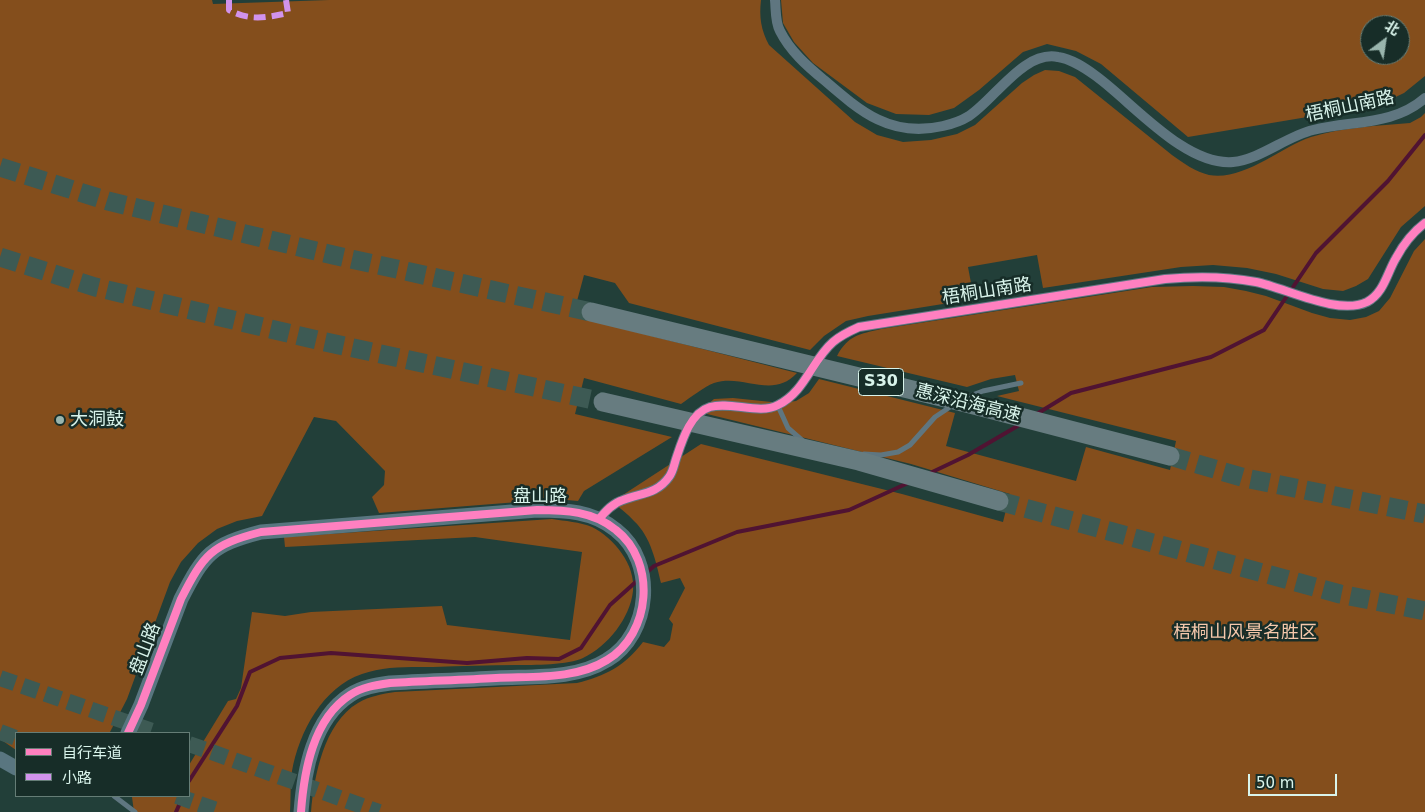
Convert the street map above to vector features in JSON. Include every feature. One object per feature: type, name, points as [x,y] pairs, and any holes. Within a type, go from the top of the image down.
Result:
[{"type":"highway","name":"惠深沿海高速","points":[[591,312],[966,403],[1170,456]]},
{"type":"highway","points":[[604,402],[859,461],[1000,502]]},
{"type":"main road","name":"盘山路","points":[[128,732],[141,706],[181,599],[199,566],[210,553],[224,544],[261,532],[537,510],[560,510],[583,513],[599,519],[617,530],[630,545],[639,563],[644,586],[642,612],[630,639],[620,652],[589,669],[558,675],[390,683],[368,686],[350,695],[335,708],[321,727],[312,747],[306,772],[301,812]]},
{"type":"main road","points":[[0,759],[15,767]]},
{"type":"street","name":"梧桐山南路","points":[[775,0],[779,29],[788,45],[803,62],[857,108],[873,118],[891,125],[909,128],[926,129],[943,126],[970,115],[1025,66],[1035,59],[1046,56],[1058,56],[1086,69],[1180,145],[1208,160],[1222,162],[1236,162],[1250,158],[1298,134],[1314,129],[1393,117],[1408,111],[1425,98]]},
{"type":"street","name":"梧桐山南路","points":[[778,406],[799,388],[831,343],[842,334],[859,327],[1173,278],[1211,276],[1258,282],[1308,298],[1341,305],[1355,305],[1366,302],[1376,295],[1383,285],[1402,247],[1425,223]]},
{"type":"street","points":[[599,519],[607,510],[621,500],[650,493],[663,485],[671,474],[692,421],[699,412],[711,407],[768,408],[778,406]]},
{"type":"lane","points":[[778,406],[788,428],[803,441],[821,450],[839,453],[881,454],[898,452],[910,445],[935,416],[960,400],[983,391],[1021,383]]},
{"type":"lane","points":[[115,797],[135,812]]},
{"type":"green space","points":[[0,0],[212,0],[213,4],[329,0],[761,0],[761,23],[769,45],[855,122],[877,135],[903,142],[931,140],[957,134],[975,125],[1022,83],[1034,75],[1045,70],[1059,71],[1075,77],[1172,155],[1194,169],[1209,175],[1222,176],[1248,169],[1311,137],[1348,129],[1410,123],[1425,113],[1425,206],[1401,227],[1368,279],[1343,291],[1323,289],[1276,274],[1247,268],[1213,265],[1181,267],[1043,288],[1037,255],[968,267],[974,299],[846,321],[824,336],[810,350],[629,303],[615,283],[584,275],[573,316],[797,373],[778,385],[736,381],[714,383],[681,404],[584,378],[575,414],[672,437],[584,491],[578,501],[556,499],[379,513],[372,497],[384,485],[385,471],[336,421],[314,417],[262,516],[237,521],[217,529],[198,543],[181,562],[170,582],[127,699],[110,732],[15,732],[15,749],[0,739]]},
{"type":"green space","points":[[781,0],[1425,0],[1425,76],[1404,93],[1379,105],[1188,137],[1101,64],[1076,51],[1047,44],[1023,52],[979,90],[954,108],[929,115],[896,114],[867,103],[813,63],[794,42],[783,23]]},
{"type":"green space","name":"梧桐山风景名胜区","points":[[1425,239],[1425,812],[311,812],[318,767],[329,737],[346,712],[358,703],[376,696],[395,692],[577,683],[614,669],[629,658],[643,642],[664,647],[670,640],[673,624],[669,619],[685,588],[680,578],[661,583],[652,550],[645,534],[629,516],[612,502],[701,444],[902,494],[1003,522],[1010,494],[911,464],[699,412],[714,399],[733,398],[781,403],[796,401],[809,393],[819,379],[955,413],[946,446],[1076,481],[1086,447],[1170,470],[1176,441],[997,396],[1019,391],[1015,375],[991,379],[967,387],[837,356],[841,349],[855,336],[881,329],[1152,287],[1224,287],[1266,296],[1330,318],[1350,320],[1366,317],[1379,311],[1390,298],[1414,251]]},
{"type":"green space","points":[[552,519],[572,522],[592,527],[615,545],[622,553],[631,572],[633,591],[631,601],[622,621],[609,639],[592,653],[577,660],[532,665],[397,668],[370,671],[348,680],[325,700],[315,713],[300,741],[292,771],[290,812],[134,812],[132,797],[190,797],[190,763],[228,701],[236,699],[241,688],[252,612],[285,616],[311,612],[442,606],[447,625],[570,640],[582,552],[475,537],[285,547],[284,537]]},
{"type":"waterway","points":[[1035,415],[1071,393],[1211,357],[1264,330],[1316,253],[1388,181],[1425,135]]},
{"type":"waterway","points":[[928,474],[968,455],[1021,424]]},
{"type":"waterway","points":[[645,574],[654,566],[737,532],[849,510],[908,483]]},
{"type":"waterway","points":[[190,779],[237,706],[250,672],[280,658],[331,653],[467,663],[527,658],[559,659],[581,648],[610,605],[638,580]]},
{"type":"waterway","points":[[176,812],[183,797]]},
{"type":"tunnel","points":[[0,167],[108,201],[333,255],[591,312]]},
{"type":"tunnel","points":[[0,257],[95,287],[321,341],[603,402]]},
{"type":"tunnel","points":[[1170,456],[1245,478],[1425,514]]},
{"type":"tunnel","points":[[999,501],[1340,594],[1425,611]]},
{"type":"tunnel","points":[[0,678],[155,732]]},
{"type":"tunnel","points":[[0,732],[15,738]]},
{"type":"tunnel","points":[[190,744],[379,812]]},
{"type":"tunnel","points":[[180,797],[222,812]]},
{"type":"marked path","points":[[229,0],[229,10],[244,16],[258,18],[288,13],[286,0]]},
{"type":"cycle path","points":[[599,519],[616,503],[654,490],[664,483],[672,473],[688,428],[703,410],[718,406],[763,409],[778,405],[802,384],[819,358],[833,342],[842,335],[859,327],[1188,277],[1210,277],[1256,282],[1312,300],[1342,306],[1355,305],[1367,302],[1373,298],[1381,288],[1402,248],[1425,223]]},
{"type":"cycle path","points":[[128,732],[141,705],[181,599],[196,571],[203,561],[220,547],[244,537],[261,532],[537,510],[558,510],[588,515],[598,519],[616,530],[629,544],[638,560],[643,578],[643,597],[640,616],[633,633],[622,648],[607,660],[595,666],[567,674],[539,677],[390,683],[355,692],[337,705],[319,732],[308,763],[301,812]]},
{"type":"place","name":"大洞鼓","points":[[60,420]]}]
